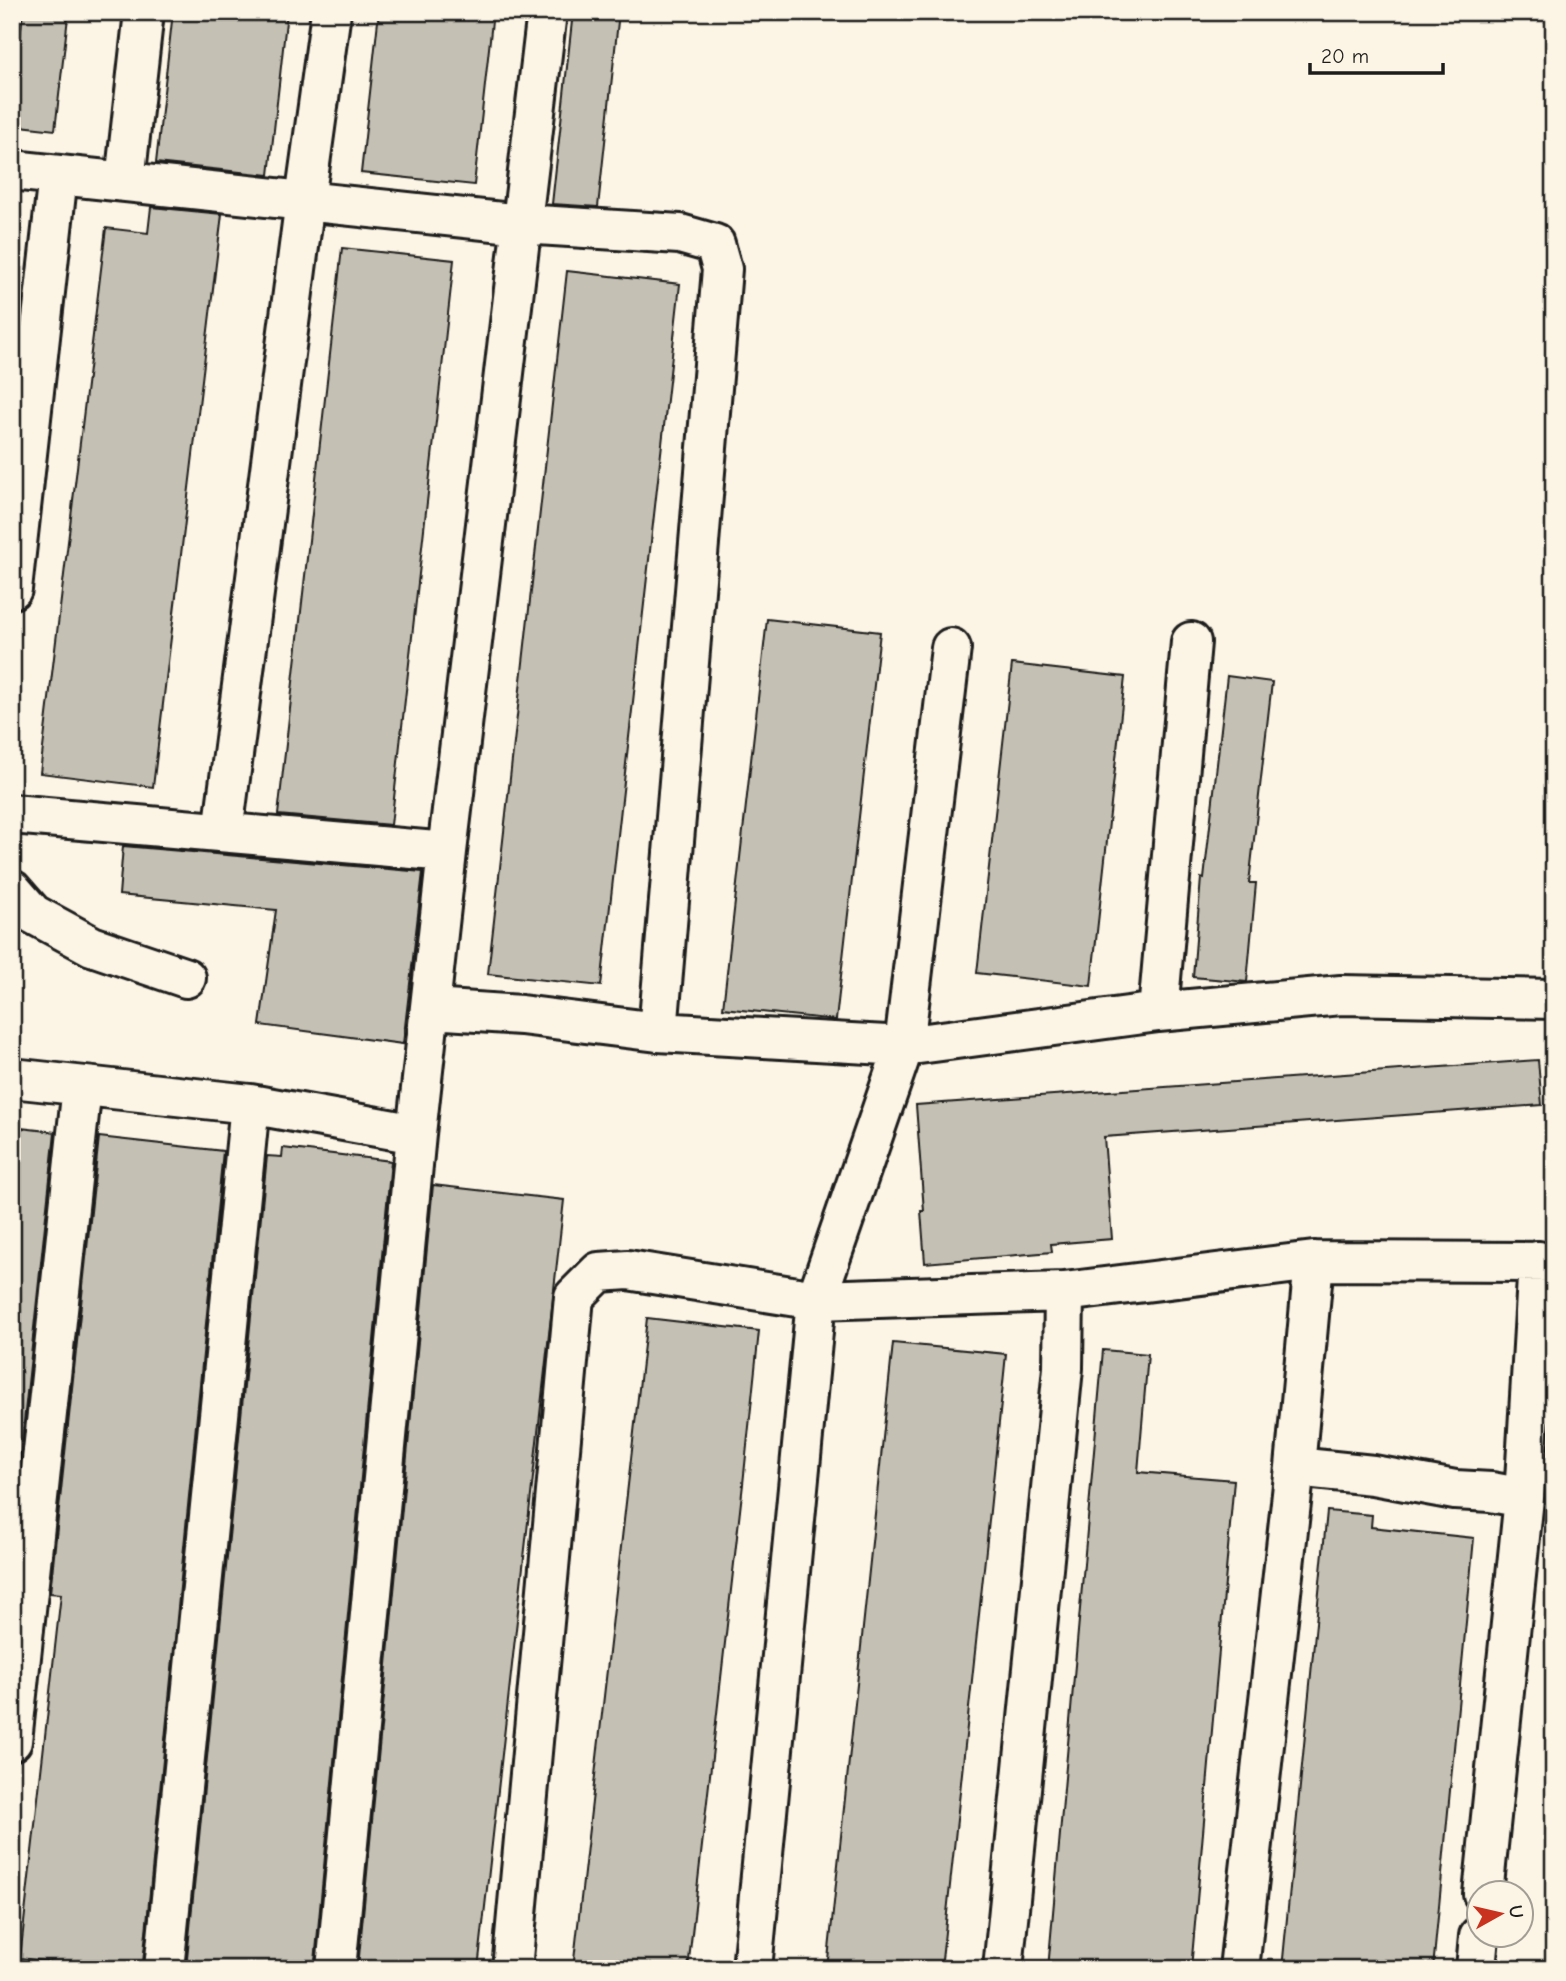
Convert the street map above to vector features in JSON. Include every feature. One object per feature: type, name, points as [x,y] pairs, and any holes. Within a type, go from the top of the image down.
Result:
[{"type":"street","points":[[125,181],[144,12]]},
{"type":"street","points":[[223,832],[331,12]]},
{"type":"street","points":[[336,1969],[416,1134],[547,12]]},
{"type":"street","points":[[12,170],[523,224],[680,234],[715,244],[722,269],[658,1032]]},
{"type":"street","points":[[12,589],[58,175]]},
{"type":"street","points":[[1158,1012],[1191,642]]},
{"type":"street","points":[[752,1969],[816,1300],[904,1046],[951,648]]},
{"type":"street","points":[[12,814],[447,852]]},
{"type":"street","points":[[12,890],[33,914],[92,946],[186,978]]},
{"type":"street","points":[[431,1009],[521,1015],[658,1032],[904,1046],[1158,1012],[1342,995],[1554,999]]},
{"type":"street","points":[[12,1078],[250,1104],[416,1134]]},
{"type":"street","points":[[12,1741],[82,1086]]},
{"type":"street","points":[[164,1969],[250,1104]]},
{"type":"street","points":[[512,1969],[574,1297],[599,1272],[628,1270],[816,1300],[1064,1292],[1314,1261],[1546,1261],[1484,1880]]},
{"type":"street","points":[[1239,1969],[1295,1467],[1314,1261]]},
{"type":"street","points":[[1003,1969],[1063,1368],[1064,1292]]},
{"type":"street","points":[[1295,1467],[1373,1475],[1455,1490],[1491,1492],[1524,1498]]},
{"type":"street","points":[[1476,1969],[1478,1950]]},
{"type":"building","points":[[23,12],[68,17],[55,130],[12,125]]},
{"type":"building","points":[[173,12],[287,12],[269,175],[156,163]]},
{"type":"building","points":[[379,12],[493,12],[474,185],[361,173]]},
{"type":"building","points":[[573,12],[619,12],[598,207],[552,204]]},
{"type":"building","points":[[151,207],[222,214],[153,787],[40,773],[106,228],[148,233]]},
{"type":"building","points":[[342,248],[454,260],[391,825],[278,815]]},
{"type":"building","points":[[567,271],[680,284],[601,986],[488,974]]},
{"type":"building","points":[[767,619],[880,632],[836,1020],[723,1008]]},
{"type":"building","points":[[1012,664],[1125,677],[1091,986],[977,973]]},
{"type":"building","points":[[1227,676],[1272,682],[1249,883],[1256,883],[1247,982],[1193,977],[1201,878],[1204,879]]},
{"type":"building","points":[[123,846],[423,872],[403,1044],[260,1025],[276,910],[119,895]]},
{"type":"building","points":[[1538,1060],[1542,1105],[1104,1137],[1112,1239],[1051,1244],[1052,1252],[925,1263],[916,1105]]},
{"type":"building","points":[[12,1127],[55,1132],[12,1533]]},
{"type":"building","points":[[99,1137],[223,1151],[143,1963],[134,1962],[134,1969],[108,1969],[20,1958],[61,1594],[50,1593]]},
{"type":"building","points":[[283,1148],[391,1161],[315,1962],[306,1961],[305,1969],[186,1968],[267,1156],[282,1157]]},
{"type":"building","points":[[433,1185],[564,1200],[478,1969],[372,1969],[358,1967]]},
{"type":"building","points":[[647,1318],[759,1331],[688,1969],[573,1969]]},
{"type":"building","points":[[893,1343],[1006,1354],[987,1540],[941,1969],[827,1969]]},
{"type":"building","points":[[1103,1350],[1148,1354],[1138,1472],[1234,1480],[1191,1969],[1048,1969]]},
{"type":"building","points":[[1327,1511],[1372,1515],[1371,1527],[1474,1538],[1433,1969],[1282,1969]]}]
